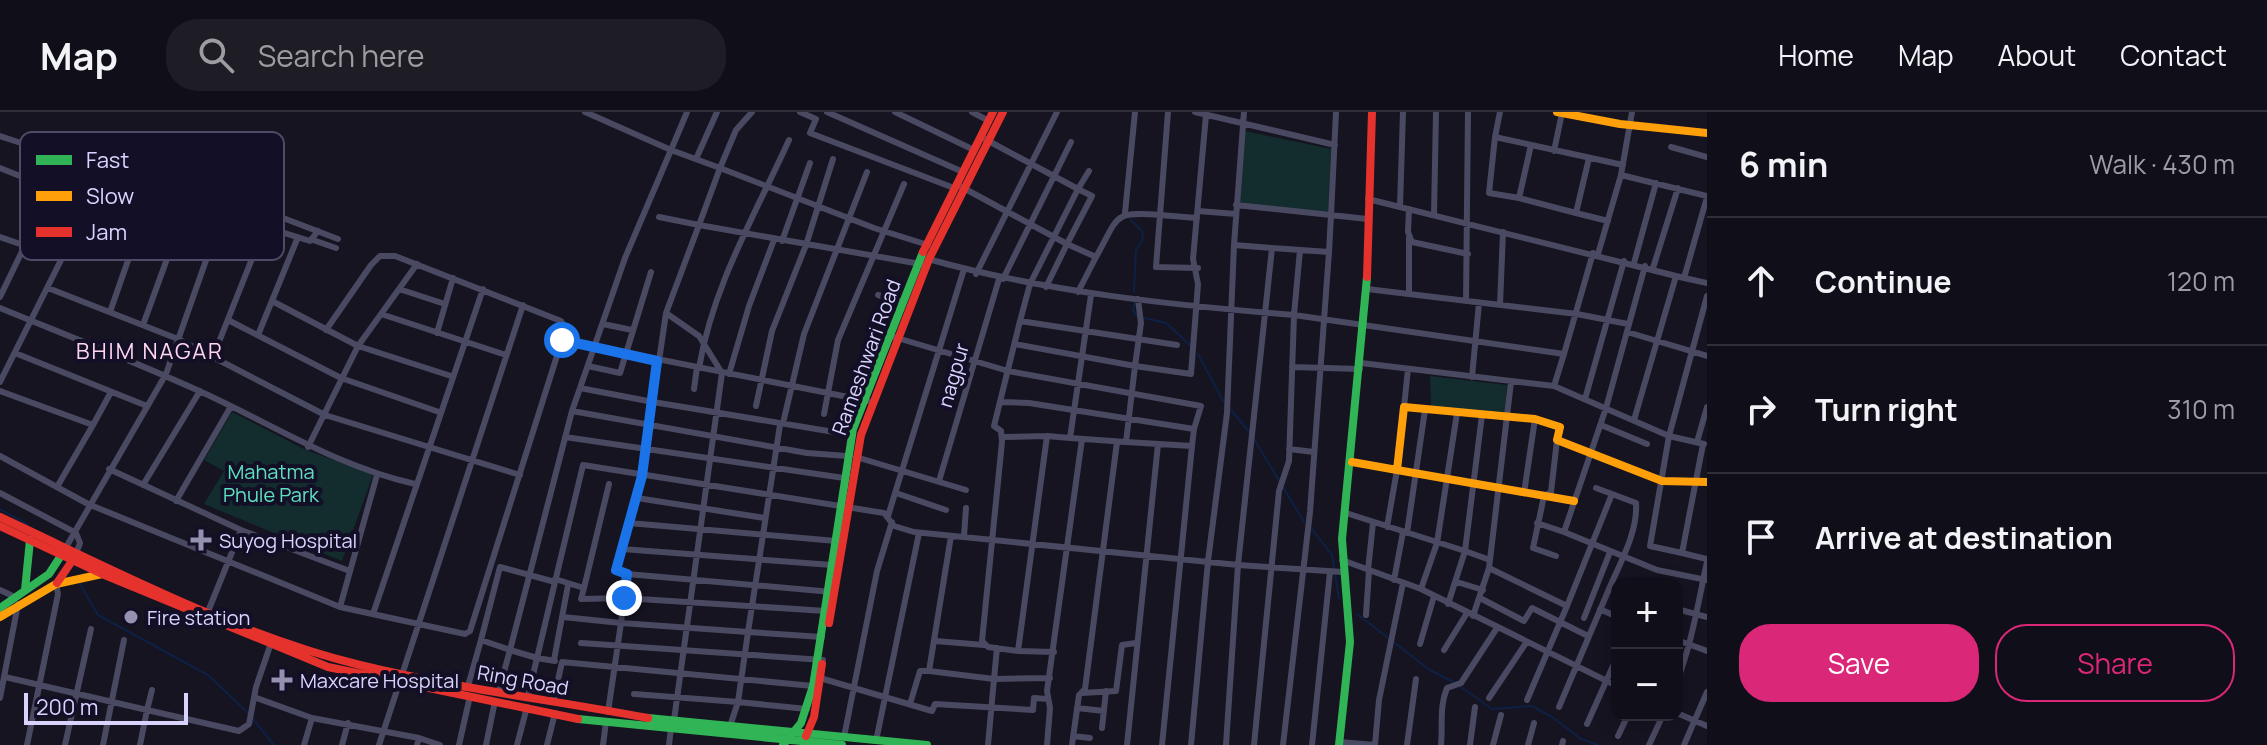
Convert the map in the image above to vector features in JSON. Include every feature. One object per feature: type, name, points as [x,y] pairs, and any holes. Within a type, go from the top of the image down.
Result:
[{"type":"main road","points":[[958,187],[984,139],[1003,112]]},
{"type":"main road","points":[[1337,572],[1342,560],[1352,462],[1372,112]]},
{"type":"main road","points":[[1560,112],[1631,125],[1707,133]]},
{"type":"main road","name":"Rameshwari Road","points":[[785,742],[801,723],[807,709],[820,660],[826,611],[832,592],[832,565],[845,507],[844,478],[851,456],[852,435],[895,338],[903,302],[963,172],[974,150],[984,139],[991,116]]},
{"type":"main road","points":[[1362,324],[1367,289],[1365,219]]},
{"type":"main road","points":[[895,338],[923,261]]},
{"type":"main road","points":[[1338,744],[1350,642],[1337,572],[1338,539],[1359,367]]},
{"type":"main road","points":[[799,743],[808,733],[820,678],[820,660],[851,456],[869,402]]},
{"type":"main road","points":[[1397,470],[1404,407],[1535,419],[1560,427],[1557,440],[1662,481],[1707,482]]},
{"type":"main road","points":[[1352,462],[1574,501]]},
{"type":"main road","name":"Ring Road","points":[[0,517],[102,574],[270,646],[328,667],[527,702],[555,713],[730,730],[795,731],[843,741]]},
{"type":"main road","name":"Ring Road","points":[[0,526],[63,552]]},
{"type":"main road","points":[[25,590],[30,540]]},
{"type":"main road","points":[[0,625],[2,613],[25,590],[49,574],[63,552]]},
{"type":"main road","points":[[56,584],[74,558]]},
{"type":"main road","name":"Ring Road","points":[[74,558],[328,656],[401,678]]},
{"type":"main road","points":[[16,601],[56,584],[102,574]]},
{"type":"main road","name":"Ring Road","points":[[527,702],[553,702],[607,717]]},
{"type":"main road","name":"Ring Road","points":[[730,730],[785,742],[876,741],[927,745]]},
{"type":"street","points":[[585,112],[671,150],[848,218],[930,245]]},
{"type":"street","points":[[486,745],[527,574],[572,411],[625,258],[687,112]]},
{"type":"street","points":[[696,159],[717,112]]},
{"type":"street","points":[[752,112],[736,130],[666,313],[642,476],[616,570],[627,574],[832,592]]},
{"type":"street","points":[[800,112],[816,119]]},
{"type":"street","points":[[963,172],[824,112],[816,119],[810,133],[958,187],[1096,257]]},
{"type":"street","points":[[895,112],[974,150]]},
{"type":"street","points":[[916,122],[920,112]]},
{"type":"street","points":[[972,112],[991,116]]},
{"type":"street","points":[[976,274],[1057,112]]},
{"type":"street","points":[[1125,213],[1135,112]]},
{"type":"street","points":[[1168,112],[1156,267],[1198,268]]},
{"type":"street","points":[[1195,112],[1335,145]]},
{"type":"street","points":[[1191,745],[1208,561],[1227,413],[1236,205],[1244,112]]},
{"type":"street","points":[[1283,745],[1314,452],[1336,112]]},
{"type":"street","points":[[1400,206],[1403,112]]},
{"type":"street","points":[[1434,215],[1436,112]]},
{"type":"street","points":[[1466,301],[1468,112]]},
{"type":"street","points":[[1500,112],[1489,193],[1608,221]]},
{"type":"street","points":[[1554,151],[1560,112]]},
{"type":"street","points":[[1554,386],[1608,221],[1621,175],[1632,112]]},
{"type":"street","points":[[1015,344],[1080,359],[1191,374],[1198,268],[1193,259],[1206,115]]},
{"type":"street","points":[[0,136],[20,143]]},
{"type":"street","points":[[1495,137],[1623,165]]},
{"type":"street","points":[[984,139],[1092,196],[1046,287]]},
{"type":"street","points":[[694,389],[703,342],[742,234],[789,140]]},
{"type":"street","name":"nagpur","points":[[939,481],[1001,279],[1071,142]]},
{"type":"street","points":[[1519,198],[1531,145]]},
{"type":"street","points":[[1671,147],[1707,157]]},
{"type":"street","points":[[1576,213],[1589,158]]},
{"type":"street","points":[[756,406],[772,331],[806,245],[833,159]]},
{"type":"street","points":[[669,745],[715,414],[725,373],[749,306],[798,198],[810,163]]},
{"type":"street","points":[[0,168],[20,176]]},
{"type":"street","points":[[984,645],[1002,437],[1001,431],[994,426],[1030,284],[1089,171]]},
{"type":"street","points":[[729,745],[782,422],[804,334],[867,172]]},
{"type":"street","points":[[1621,175],[1707,196],[1684,278]]},
{"type":"street","points":[[1634,263],[1656,183]]},
{"type":"street","points":[[824,414],[838,340],[904,184]]},
{"type":"street","points":[[1564,532],[1601,425],[1628,328],[1678,188]]},
{"type":"street","points":[[1368,199],[1707,283]]},
{"type":"street","points":[[1236,205],[1365,219]]},
{"type":"street","points":[[1409,209],[1409,294]]},
{"type":"street","points":[[1078,292],[1117,218],[1125,213],[1236,214]]},
{"type":"street","points":[[659,217],[778,241],[923,261],[1091,295],[1324,317],[1564,354]]},
{"type":"street","points":[[284,218],[338,239]]},
{"type":"street","points":[[313,240],[318,231]]},
{"type":"street","points":[[284,232],[336,248]]},
{"type":"street","points":[[1500,305],[1503,232]]},
{"type":"street","points":[[0,237],[20,244]]},
{"type":"street","points":[[258,335],[298,237]]},
{"type":"street","points":[[1409,238],[1412,242],[1468,254]]},
{"type":"street","points":[[1234,245],[1329,252]]},
{"type":"street","points":[[1226,745],[1238,565],[1272,248]]},
{"type":"street","points":[[1254,745],[1279,491],[1289,449],[1294,315],[1300,250]]},
{"type":"street","points":[[0,456],[88,504],[340,607],[454,635],[470,631],[565,328],[561,321],[483,289],[395,256],[380,256],[326,330]]},
{"type":"street","points":[[0,297],[20,258]]},
{"type":"street","points":[[0,382],[62,260]]},
{"type":"street","points":[[110,312],[128,260]]},
{"type":"street","points":[[143,325],[167,260]]},
{"type":"street","points":[[63,552],[76,533],[88,504],[165,376],[206,260]]},
{"type":"street","points":[[213,357],[252,260]]},
{"type":"street","points":[[1585,399],[1624,261]]},
{"type":"street","points":[[308,447],[358,346],[417,264]]},
{"type":"street","points":[[843,741],[896,493],[964,269]]},
{"type":"street","points":[[0,271],[11,275]]},
{"type":"street","points":[[588,366],[620,373],[651,272]]},
{"type":"street","points":[[1634,420],[1676,276]]},
{"type":"street","points":[[437,333],[453,278]]},
{"type":"street","points":[[48,288],[178,339],[325,415],[520,475]]},
{"type":"street","points":[[399,289],[445,304]]},
{"type":"street","points":[[373,614],[451,376],[483,289]]},
{"type":"street","points":[[1367,289],[1607,319],[1656,341],[1707,356]]},
{"type":"street","points":[[878,295],[903,302]]},
{"type":"street","points":[[1070,438],[1091,295]]},
{"type":"street","points":[[1683,666],[1691,645],[1693,613],[1705,579],[1707,561],[1650,546],[1669,436],[1707,296]]},
{"type":"street","points":[[1126,442],[1141,323],[1138,299]]},
{"type":"street","points":[[272,301],[358,346],[451,376]]},
{"type":"street","points":[[1472,377],[1479,303]]},
{"type":"street","points":[[379,745],[523,305]]},
{"type":"street","points":[[0,308],[200,391],[308,447],[377,475],[415,484]]},
{"type":"street","points":[[666,313],[703,342],[725,373]]},
{"type":"street","points":[[381,314],[506,355]]},
{"type":"street","points":[[228,320],[341,378],[439,412]]},
{"type":"street","points":[[1020,321],[1177,345]]},
{"type":"street","points":[[603,324],[632,330]]},
{"type":"street","points":[[895,338],[1008,371],[1201,406],[1192,446],[1162,745]]},
{"type":"street","points":[[562,340],[869,402]]},
{"type":"street","points":[[15,353],[147,406]]},
{"type":"street","points":[[1292,367],[1408,369],[1554,386],[1669,436],[1702,444]]},
{"type":"street","points":[[1404,407],[1408,369]]},
{"type":"street","points":[[1444,650],[1480,598],[1490,564],[1511,382]]},
{"type":"street","points":[[580,388],[715,414],[852,435]]},
{"type":"street","points":[[0,391],[93,425]]},
{"type":"street","points":[[143,485],[200,391]]},
{"type":"street","points":[[57,487],[111,392]]},
{"type":"street","points":[[1000,402],[1194,429]]},
{"type":"street","points":[[176,501],[230,408]]},
{"type":"street","points":[[1394,580],[1417,475],[1425,410]]},
{"type":"street","points":[[572,411],[711,436],[851,456],[966,490]]},
{"type":"street","points":[[1682,553],[1706,412]]},
{"type":"street","points":[[1421,589],[1437,543],[1457,413]]},
{"type":"street","points":[[1448,604],[1465,551],[1482,415]]},
{"type":"street","points":[[1524,493],[1535,419]]},
{"type":"street","points":[[1601,425],[1647,444]]},
{"type":"street","points":[[1002,437],[1047,436],[1192,446]]},
{"type":"street","points":[[1018,651],[1047,436]]},
{"type":"street","points":[[565,437],[772,470],[844,478]]},
{"type":"street","points":[[1047,745],[1050,678],[1082,439]]},
{"type":"street","points":[[1556,556],[1533,548],[1544,496],[1551,492],[1557,440]]},
{"type":"street","points":[[1072,745],[1104,549],[1117,442]]},
{"type":"street","points":[[1127,745],[1144,554],[1158,444]]},
{"type":"street","points":[[1289,449],[1314,452]]},
{"type":"street","points":[[517,745],[583,465],[845,507],[890,519],[894,526],[919,533],[1337,572],[1312,745]]},
{"type":"street","points":[[109,469],[241,530],[347,570]]},
{"type":"street","points":[[1387,527],[1397,470]]},
{"type":"street","points":[[340,607],[347,570],[377,475]]},
{"type":"street","points":[[609,484],[581,599],[624,598],[826,611]]},
{"type":"street","points":[[1559,707],[1631,537],[1636,503],[1596,488]]},
{"type":"street","points":[[0,493],[76,533],[80,543],[74,558]]},
{"type":"street","points":[[896,493],[946,510]]},
{"type":"street","points":[[1527,700],[1612,494]]},
{"type":"street","points":[[637,498],[765,518]]},
{"type":"street","points":[[964,536],[966,508]]},
{"type":"street","points":[[1346,513],[1465,551],[1567,606]]},
{"type":"street","points":[[629,523],[836,541]]},
{"type":"street","points":[[1366,615],[1373,523]]},
{"type":"street","points":[[1537,523],[1657,570],[1705,579]]},
{"type":"street","points":[[209,609],[241,530]]},
{"type":"street","points":[[876,741],[919,533]]},
{"type":"street","points":[[929,671],[951,536]]},
{"type":"street","points":[[622,549],[832,565]]},
{"type":"street","points":[[1584,618],[1610,552]]},
{"type":"street","points":[[1342,560],[1421,589],[1611,684]]},
{"type":"street","points":[[491,564],[584,588]]},
{"type":"street","points":[[459,745],[500,567]]},
{"type":"street","points":[[603,745],[627,574]]},
{"type":"street","points":[[1457,582],[1483,590]]},
{"type":"street","points":[[1338,744],[1375,745],[1403,583]]},
{"type":"street","points":[[27,745],[58,594],[56,584]]},
{"type":"street","points":[[553,702],[568,585]]},
{"type":"street","points":[[0,590],[16,601],[0,698]]},
{"type":"street","points":[[1420,644],[1434,596]]},
{"type":"street","points":[[1480,598],[1524,621],[1532,608],[1588,636]]},
{"type":"street","points":[[1600,609],[1611,614]]},
{"type":"street","points":[[1683,610],[1707,617]]},
{"type":"street","points":[[563,617],[822,637]]},
{"type":"street","points":[[1441,745],[1442,700],[1447,688],[1457,684],[1497,628]]},
{"type":"street","points":[[65,745],[91,629]]},
{"type":"street","points":[[103,745],[124,640]]},
{"type":"street","points":[[481,640],[537,658],[558,661],[813,686]]},
{"type":"street","points":[[935,641],[1054,652]]},
{"type":"street","points":[[1683,642],[1707,651]]},
{"type":"street","points":[[581,643],[683,653],[820,660]]},
{"type":"street","points":[[1082,693],[1116,691],[1122,645],[1136,643]]},
{"type":"street","points":[[1489,698],[1526,643]]},
{"type":"street","points":[[5,677],[239,731],[249,724],[270,646]]},
{"type":"street","points":[[988,745],[997,648]]},
{"type":"street","points":[[910,704],[920,671],[994,679],[1050,678]]},
{"type":"street","points":[[1587,724],[1611,672]]},
{"type":"street","points":[[820,678],[932,711],[935,704],[1033,710],[1034,698],[1048,699]]},
{"type":"street","points":[[1407,745],[1416,679]]},
{"type":"street","points":[[140,745],[152,690]]},
{"type":"street","points":[[1102,728],[1106,691]]},
{"type":"street","points":[[1684,745],[1707,692]]},
{"type":"street","points":[[634,694],[807,709]]},
{"type":"street","points":[[254,697],[312,718],[384,729],[418,742],[440,745]]},
{"type":"street","points":[[1470,745],[1475,707]]},
{"type":"street","points":[[1077,708],[1104,711]]},
{"type":"street","points":[[547,745],[555,713]]},
{"type":"street","points":[[1493,745],[1501,715]]},
{"type":"street","points":[[1683,716],[1707,726]]},
{"type":"street","points":[[304,745],[312,718]]},
{"type":"street","points":[[1618,736],[1625,721]]},
{"type":"street","points":[[1649,745],[1660,721]]},
{"type":"street","points":[[342,745],[348,723]]},
{"type":"street","points":[[1528,745],[1534,723]]},
{"type":"street","points":[[1073,736],[1090,738]]},
{"type":"green space","points":[[1245,131],[1331,149],[1328,213],[1239,208]]},
{"type":"green space","points":[[1430,376],[1507,385],[1505,413],[1431,408]]},
{"type":"green space","name":"Mahatma Phule Park","points":[[232,412],[304,449],[373,475],[342,561],[204,504],[224,471],[204,460]]},
{"type":"waterway","points":[[1131,220],[1142,231],[1143,239],[1136,250],[1134,292]]},
{"type":"waterway","points":[[1135,302],[1133,311],[1138,317]]},
{"type":"waterway","points":[[1144,318],[1166,323],[1192,347]]},
{"type":"waterway","points":[[1198,354],[1223,401]]},
{"type":"waterway","points":[[1231,410],[1251,434]]},
{"type":"waterway","points":[[1254,439],[1280,482]]},
{"type":"waterway","points":[[1283,487],[1304,522]]},
{"type":"waterway","points":[[0,509],[27,524]]},
{"type":"waterway","points":[[1311,528],[1332,555],[1339,598]]},
{"type":"waterway","points":[[80,584],[98,615],[208,675],[249,714]]},
{"type":"waterway","points":[[1357,614],[1430,670],[1453,682]]},
{"type":"waterway","points":[[1458,685],[1492,709],[1532,706],[1581,739],[1598,745]]},
{"type":"waterway","points":[[253,719],[274,745]]},
{"type":"traffic: fast","points":[[783,745],[801,723],[813,686],[853,429],[923,252]]},
{"type":"traffic: fast","points":[[1339,745],[1350,642],[1342,539],[1367,277]]},
{"type":"traffic: fast","points":[[25,590],[30,540]]},
{"type":"traffic: fast","points":[[0,608],[49,574],[64,551]]},
{"type":"traffic: fast","points":[[648,718],[927,745]]},
{"type":"traffic: fast","points":[[578,719],[842,745]]},
{"type":"traffic: slow","points":[[1557,112],[1620,124],[1707,133]]},
{"type":"traffic: slow","points":[[1574,501],[1397,470],[1404,407],[1535,419],[1560,427],[1557,440],[1662,481],[1707,482]]},
{"type":"traffic: slow","points":[[1352,462],[1397,470]]},
{"type":"traffic: slow","points":[[0,617],[56,584],[102,574]]},
{"type":"traffic: jam","points":[[923,252],[993,112]]},
{"type":"traffic: jam","points":[[829,623],[861,435],[929,259],[1003,112]]},
{"type":"traffic: jam","points":[[1367,277],[1372,112]]},
{"type":"traffic: jam","points":[[0,517],[177,600],[313,652],[431,680],[648,718]]},
{"type":"traffic: jam","points":[[0,526],[102,574],[328,667],[578,719]]},
{"type":"traffic: jam","points":[[57,583],[74,558]]},
{"type":"traffic: jam","points":[[806,736],[814,717],[822,664]]},
{"type":"place","name":"Suyog Hospital","points":[[201,540]]},
{"type":"place","name":"Fire station","points":[[131,617]]},
{"type":"place","name":"Maxcare Hospital","points":[[282,680]]},
{"type":"district","name":"BHIM NAGAR","points":[[150,351]]},
{"type":"route","points":[[562,340],[657,361],[642,476],[616,570],[627,574],[624,598]]}]
